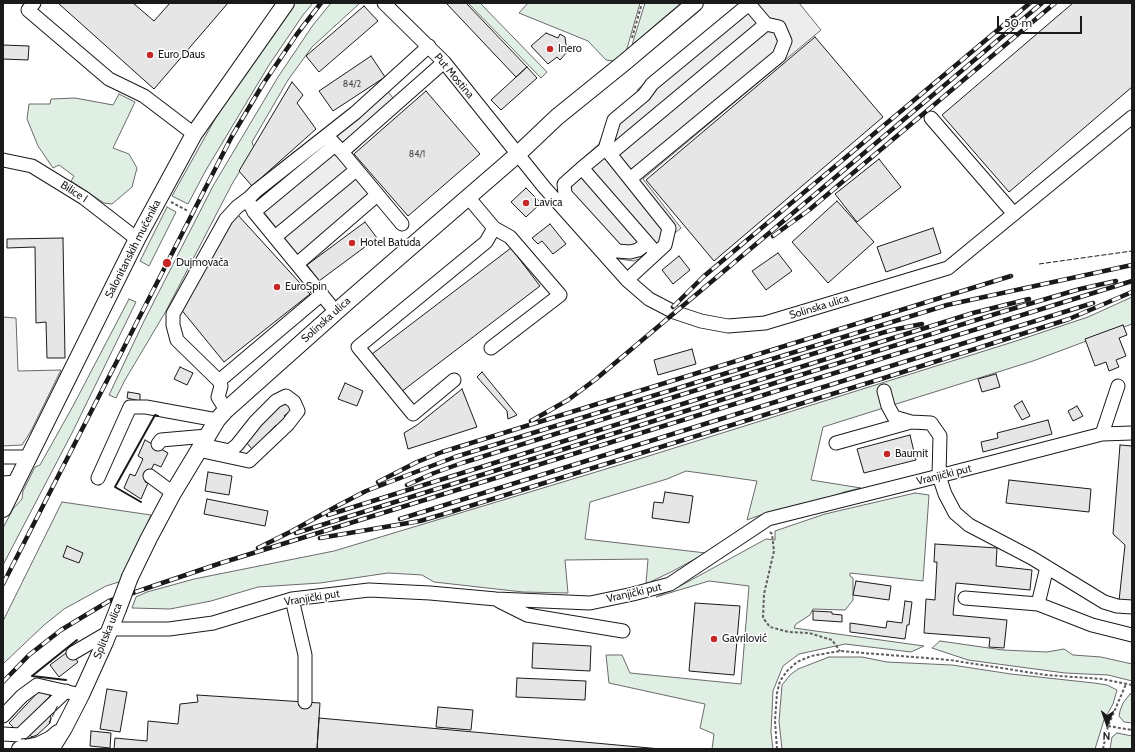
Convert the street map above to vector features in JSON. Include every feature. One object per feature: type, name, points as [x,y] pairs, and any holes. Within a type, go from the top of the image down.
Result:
[{"type":"main road","name":"Salonitanskih mučenika","points":[[3,509],[10,483],[29,457],[137,240],[194,134],[286,3]]},
{"type":"main road","name":"Solinska ulica","points":[[163,511],[221,409],[336,312],[518,154],[557,117],[695,3]]},
{"type":"main road","name":"Splitska ulica","points":[[51,749],[64,728],[73,693],[109,630],[130,576],[163,511]]},
{"type":"main road","points":[[20,749],[39,745],[51,739],[64,728]]},
{"type":"street","name":"Put Mostina","points":[[384,3],[444,62],[518,154]]},
{"type":"street","points":[[607,151],[614,120],[644,95],[652,84],[749,4],[766,24],[779,27],[786,41],[779,56],[630,179]]},
{"type":"street","points":[[28,5],[109,79],[144,96],[194,134]]},
{"type":"street","points":[[607,151],[669,228],[665,245],[630,252],[617,251],[565,194],[564,184],[582,168],[607,151],[766,24]]},
{"type":"street","points":[[98,478],[130,407],[221,409],[221,386],[218,381],[177,340],[173,324],[173,314],[226,219],[237,207],[256,191],[335,144],[355,113],[429,46]]},
{"type":"street","points":[[254,212],[335,144],[444,62]]},
{"type":"street","name":"Solinska ulica","points":[[518,154],[544,187],[626,280],[649,299],[674,312],[700,321],[728,326],[765,323],[948,268],[1132,116]]},
{"type":"street","points":[[931,118],[1014,214]]},
{"type":"street","points":[[335,144],[376,195],[402,224]]},
{"type":"street","name":"Bilice I","points":[[3,160],[32,166],[84,198],[137,240]]},
{"type":"street","points":[[582,168],[651,248]]},
{"type":"street","points":[[275,238],[356,170]]},
{"type":"street","points":[[297,264],[376,195]]},
{"type":"street","points":[[468,197],[494,228],[510,237],[560,295],[491,348]]},
{"type":"street","points":[[249,198],[249,202],[254,212],[336,312]]},
{"type":"street","points":[[454,380],[413,414],[358,347],[486,242],[494,228]]},
{"type":"street","points":[[626,280],[651,248]]},
{"type":"street","points":[[218,381],[322,294]]},
{"type":"street","points":[[1102,434],[1118,386]]},
{"type":"street","points":[[884,391],[888,406],[894,417],[911,422],[931,423],[940,436],[939,476],[945,494],[956,513],[969,525],[1047,567],[1104,602],[1117,606],[1132,607]]},
{"type":"street","points":[[158,444],[161,440],[202,444],[230,451],[276,401],[286,396],[294,402],[298,411],[288,424],[249,461],[202,444]]},
{"type":"street","points":[[836,443],[911,422]]},
{"type":"street","name":"Vranjički put","points":[[109,630],[169,629],[213,623],[292,599],[369,590],[430,593],[496,600],[590,603],[634,594],[670,584],[768,519],[1102,434],[1132,433]]},
{"type":"street","points":[[3,457],[29,457]]},
{"type":"street","points":[[150,476],[173,493]]},
{"type":"street","points":[[1038,604],[1047,567]]},
{"type":"street","points":[[965,598],[1038,604],[1092,625],[1132,635]]},
{"type":"street","points":[[292,599],[305,655],[305,702]]},
{"type":"street","points":[[496,600],[527,616],[622,631]]},
{"type":"street","points":[[73,653],[109,630]]},
{"type":"street","points":[[3,716],[22,696],[37,685],[73,693]]},
{"type":"street","points":[[3,734],[20,735],[73,693]]},
{"type":"path","points":[[632,40],[642,3]]},
{"type":"path","points":[[160,196],[188,211]]},
{"type":"path","points":[[762,523],[772,534],[774,551],[764,594],[763,618],[770,627],[832,640],[840,651]]},
{"type":"path","points":[[777,749],[775,721],[777,693],[780,682],[787,671],[797,662],[811,656],[840,651],[950,660],[1046,675],[1102,680],[1132,685]]},
{"type":"path","points":[[1103,749],[1108,726],[1126,684]]},
{"type":"path","points":[[1108,726],[1132,730]]},
{"type":"green space","points":[[295,3],[313,3],[303,15],[269,65],[206,170],[188,204],[172,196],[224,103]]},
{"type":"green space","points":[[331,3],[360,3],[312,47],[288,80],[252,142],[254,148],[232,184],[166,311],[116,398],[109,395],[144,321],[213,186],[278,77],[313,25]]},
{"type":"green space","points":[[468,3],[480,3],[547,72],[541,78]]},
{"type":"green space","points":[[528,3],[640,3],[626,52],[615,61],[606,60],[588,41],[519,13]]},
{"type":"green space","points":[[645,3],[681,3],[632,45]]},
{"type":"green space","points":[[119,94],[135,102],[113,148],[129,154],[137,168],[132,187],[112,204],[104,203],[71,181],[74,176],[59,165],[53,168],[38,146],[27,119],[29,104],[50,104],[51,99],[75,98],[113,105]]},
{"type":"green space","points":[[167,207],[176,212],[149,266],[140,261]]},
{"type":"green space","points":[[1132,297],[1132,324],[1033,361],[823,427],[811,480],[861,488],[844,492],[830,498],[766,513],[747,520],[757,481],[686,471],[667,479],[590,502],[585,539],[706,553],[646,584],[648,559],[565,560],[568,593],[523,592],[434,582],[422,575],[388,573],[320,583],[258,587],[211,601],[170,609],[132,608],[136,597],[147,592],[194,579],[334,551],[639,459],[1016,341],[1088,317]]},
{"type":"green space","points":[[129,299],[136,302],[73,431],[3,565],[3,528],[13,509],[22,499],[23,491],[35,467],[40,465],[73,406]]},
{"type":"green space","points":[[915,493],[929,495],[923,581],[850,573],[850,576],[853,578],[853,600],[845,610],[813,609],[810,615],[796,624],[794,628],[924,646],[911,652],[845,644],[799,654],[783,666],[773,691],[771,732],[773,749],[712,749],[714,734],[700,728],[705,704],[609,683],[606,655],[622,655],[630,673],[741,684],[749,586],[709,581],[656,597],[682,585],[766,539],[775,540],[775,531],[825,514]]},
{"type":"green space","points":[[62,502],[151,515],[122,581],[106,586],[64,609],[43,626],[3,664],[3,621]]},
{"type":"green space","points":[[940,641],[1003,650],[1047,652],[1064,649],[1073,655],[1101,657],[1132,664],[1132,681],[1108,675],[1065,673],[968,660],[932,648]]},
{"type":"green space","points":[[829,657],[862,657],[887,662],[952,665],[1011,674],[1094,683],[1107,685],[1117,690],[1113,704],[1104,720],[1095,749],[782,749],[779,721],[782,685],[790,675],[798,669]]},
{"type":"green space","points":[[1130,694],[1132,694],[1132,723],[1124,722],[1119,716],[1123,703]]},
{"type":"green space","points":[[1117,733],[1132,736],[1132,749],[1110,749],[1112,737]]},
{"type":"shaded area","points":[[740,3],[799,3],[821,30],[643,179],[681,228],[648,255],[634,261],[619,259],[560,186],[567,172],[599,144],[610,120],[640,94],[637,90]]},
{"type":"shaded area","points":[[382,84],[400,107],[350,155],[386,194],[304,263],[248,192]]},
{"type":"shaded area","points":[[3,317],[16,318],[18,371],[61,370],[31,431],[22,445],[3,446]]},
{"type":"building","name":"Euro Daus","points":[[58,3],[133,3],[154,21],[170,3],[228,3],[154,89]]},
{"type":"building","points":[[446,3],[466,3],[527,67],[516,77]]},
{"type":"building","points":[[1073,3],[1132,3],[1132,87],[1009,192],[942,115]]},
{"type":"building","points":[[364,6],[378,21],[319,72],[306,56]]},
{"type":"building","name":"Inero","points":[[546,33],[558,38],[560,34],[565,37],[567,52],[560,60],[557,57],[548,64],[531,46]]},
{"type":"building","points":[[815,37],[883,117],[714,261],[646,180]]},
{"type":"building","points":[[3,45],[29,46],[28,60],[3,59]]},
{"type":"building","points":[[371,56],[385,77],[333,111],[319,91]]},
{"type":"building","points":[[527,67],[537,78],[501,110],[491,100]]},
{"type":"building","points":[[292,82],[303,95],[297,103],[316,129],[252,186],[239,171]]},
{"type":"building","points":[[426,91],[480,154],[408,216],[354,154]]},
{"type":"building","points":[[879,159],[901,187],[857,222],[835,194]]},
{"type":"building","name":"Lavica","points":[[526,188],[541,203],[526,217],[511,202]]},
{"type":"building","points":[[837,201],[874,242],[828,283],[792,242]]},
{"type":"building","points":[[237,214],[310,294],[224,362],[180,308]]},
{"type":"building","points":[[365,222],[377,238],[319,281],[307,265]]},
{"type":"building","points":[[550,224],[566,244],[553,254],[542,241],[538,244],[532,238]]},
{"type":"building","points":[[933,228],[941,253],[886,272],[877,247]]},
{"type":"building","points":[[63,238],[65,358],[47,358],[46,322],[36,323],[35,247],[7,248],[7,239]]},
{"type":"building","points":[[511,248],[540,286],[401,392],[372,354]]},
{"type":"building","points":[[778,253],[792,271],[766,290],[752,271]]},
{"type":"building","points":[[679,256],[690,270],[673,284],[662,270]]},
{"type":"building","points":[[1123,325],[1127,335],[1119,338],[1126,356],[1116,360],[1119,367],[1109,371],[1106,362],[1095,366],[1085,339]]},
{"type":"building","points":[[692,349],[696,364],[658,375],[654,360]]},
{"type":"building","points":[[180,367],[193,373],[187,385],[174,379]]},
{"type":"building","points":[[482,372],[517,415],[508,419],[507,411],[477,377]]},
{"type":"building","points":[[996,374],[1000,387],[982,392],[978,379]]},
{"type":"building","points":[[345,383],[363,391],[357,406],[338,399]]},
{"type":"building","points":[[462,389],[477,427],[408,449],[404,433],[417,425]]},
{"type":"building","points":[[128,392],[140,394],[140,401],[127,398]]},
{"type":"building","points":[[284,398],[294,408],[284,416],[287,419],[279,428],[276,425],[253,450],[245,441]]},
{"type":"building","points":[[1022,401],[1030,416],[1022,420],[1014,406]]},
{"type":"building","points":[[1077,406],[1083,416],[1073,421],[1068,411]]},
{"type":"building","points":[[1048,420],[1052,434],[983,452],[981,442],[998,438],[997,433]]},
{"type":"building","name":"Baumit","points":[[910,435],[916,460],[864,473],[857,449]]},
{"type":"building","points":[[145,440],[168,453],[161,467],[154,464],[145,482],[148,483],[141,499],[124,488],[130,474],[135,476],[143,459],[138,456]]},
{"type":"building","points":[[1120,445],[1132,446],[1132,602],[1119,601],[1125,545],[1113,534]]},
{"type":"building","points":[[208,472],[232,476],[229,495],[205,491]]},
{"type":"building","points":[[1009,480],[1091,489],[1089,512],[1006,503]]},
{"type":"building","points":[[665,492],[693,496],[689,523],[652,518],[654,502],[663,503]]},
{"type":"building","points":[[207,499],[268,511],[265,526],[204,514]]},
{"type":"building","points":[[935,544],[997,548],[996,566],[1032,570],[1030,590],[956,583],[953,615],[1007,620],[1004,648],[989,647],[990,638],[924,633],[926,599],[935,600],[937,562],[934,562]]},
{"type":"building","points":[[67,546],[83,553],[79,563],[63,557]]},
{"type":"building","points":[[856,581],[891,586],[889,600],[853,595]]},
{"type":"building","points":[[905,601],[912,602],[909,625],[907,625],[905,639],[850,632],[850,623],[886,628],[887,621],[902,623]]},
{"type":"building","name":"Gavrilović","points":[[695,603],[740,606],[734,675],[689,671]]},
{"type":"building","points":[[813,611],[832,612],[832,614],[842,615],[842,622],[813,620]]},
{"type":"building","points":[[533,643],[591,646],[590,671],[532,668]]},
{"type":"building","points":[[70,650],[78,662],[59,677],[50,665]]},
{"type":"building","points":[[517,678],[586,681],[585,700],[516,697]]},
{"type":"building","points":[[42,688],[50,696],[17,731],[9,723]]},
{"type":"building","points":[[107,689],[127,692],[120,732],[100,729]]},
{"type":"building","points":[[197,695],[320,703],[317,749],[114,749],[115,738],[147,741],[148,721],[178,724],[180,704],[198,702]]},
{"type":"building","points":[[438,707],[473,710],[471,730],[436,727]]},
{"type":"building","points":[[46,712],[51,717],[50,723],[37,735],[32,737],[26,732]]},
{"type":"building","points":[[319,718],[661,749],[317,749]]},
{"type":"building","points":[[91,731],[111,733],[110,748],[90,746]]},
{"type":"railway","points":[[3,584],[232,136],[263,84],[297,34],[321,3]]},
{"type":"railway","points":[[673,307],[703,277],[1030,3]]},
{"type":"railway","points":[[531,421],[568,400],[596,379],[1042,3]]},
{"type":"railway","points":[[773,236],[809,210],[1055,3]]},
{"type":"railway","points":[[258,548],[366,491],[455,457],[947,305],[1132,265]]},
{"type":"railway","points":[[378,482],[417,462],[442,452],[1011,276]]},
{"type":"railway","points":[[296,533],[1005,311],[1080,289],[1116,281]]},
{"type":"railway","points":[[3,682],[29,655],[61,630],[109,601],[221,563],[1132,281]]},
{"type":"railway","points":[[320,538],[420,521],[444,514],[884,378],[1069,319],[1132,292]]},
{"type":"railway","points":[[328,515],[973,313],[1029,299]]},
{"type":"railway","points":[[400,519],[1093,303]]},
{"type":"railway","points":[[407,485],[462,463],[851,342],[892,330],[922,324]]},
{"type":"fence","points":[[1039,264],[1132,251]]},
{"type":"fence","points":[[49,723],[58,705]]},
{"type":"fence","points":[[21,739],[34,736]]},
{"type":"wall","points":[[141,502],[115,487],[155,415],[158,416]]},
{"type":"wall","points":[[66,680],[32,676],[77,640]]},
{"type":"place","name":"Inero","points":[[550,49]]},
{"type":"place","name":"Euro Daus","points":[[150,55]]},
{"type":"place","name":"Lavica","points":[[526,203]]},
{"type":"place","name":"Hotel Batuda","points":[[352,243]]},
{"type":"place","name":"Dujmovača","points":[[167,263]]},
{"type":"place","name":"EuroSpin","points":[[277,287]]},
{"type":"place","name":"Baumit","points":[[887,454]]},
{"type":"place","name":"Gavrilović","points":[[714,639]]}]
